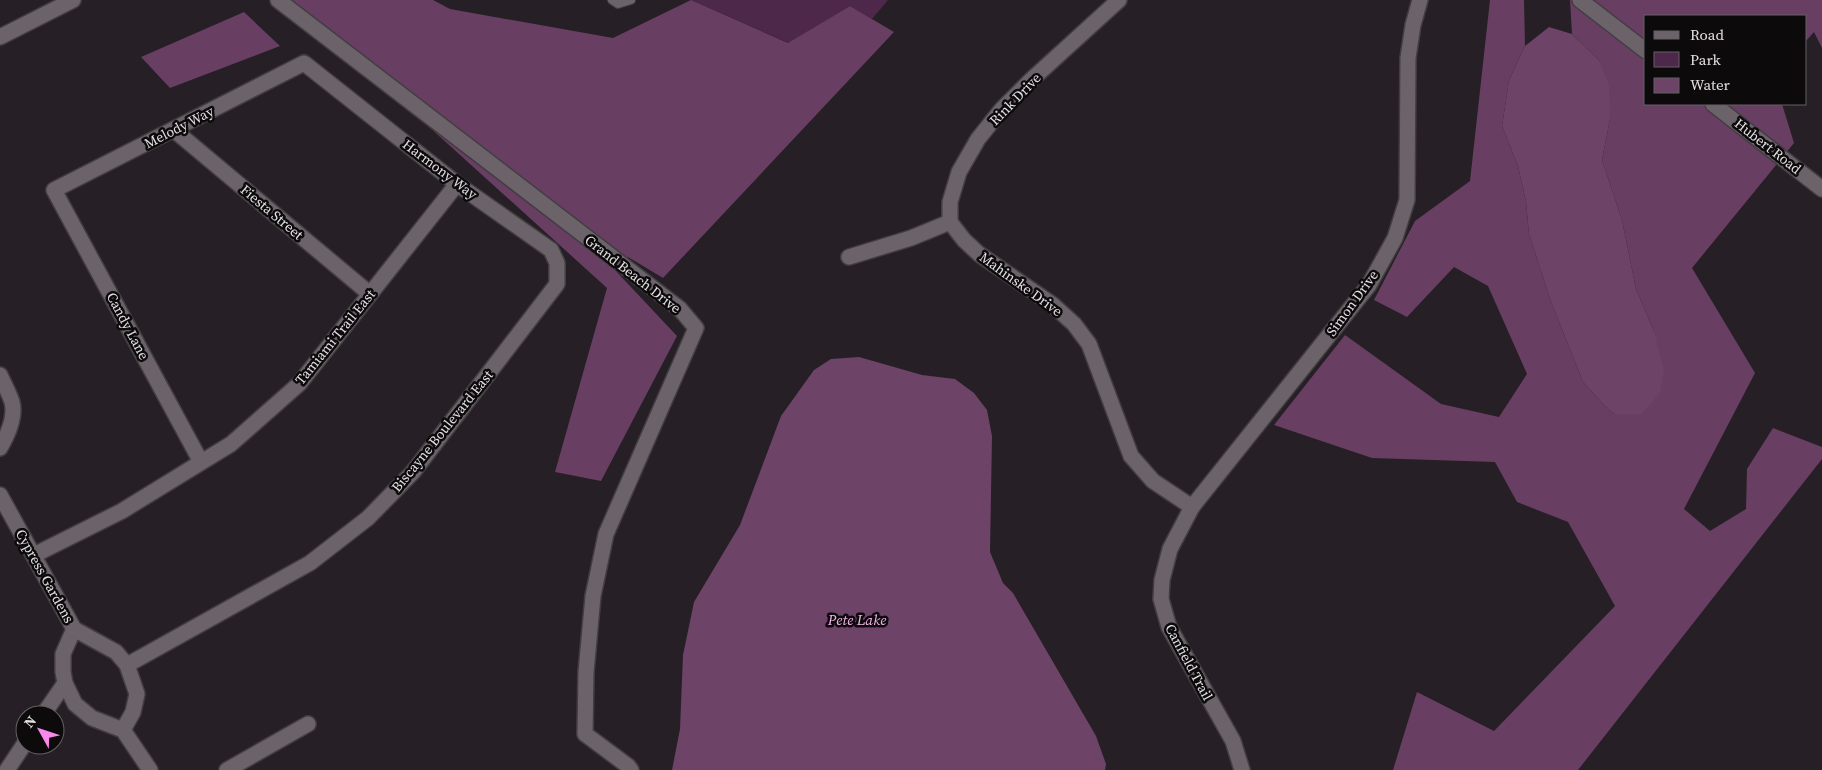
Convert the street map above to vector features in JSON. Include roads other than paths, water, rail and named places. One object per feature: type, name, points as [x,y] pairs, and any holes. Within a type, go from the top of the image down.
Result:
[{"type":"street","points":[[0,37],[73,0]]},
{"type":"street","name":"Grand Beach Drive","points":[[278,0],[680,309],[696,328],[606,534],[593,596],[586,672],[585,734],[631,770]]},
{"type":"street","name":"Rink Drive","points":[[950,222],[950,202],[959,172],[978,139],[1002,109],[1030,81],[1120,0]]},
{"type":"street","name":"Simon Drive","points":[[1170,549],[1192,506],[1369,285],[1395,238],[1407,200],[1408,58],[1413,25],[1420,0]]},
{"type":"street","points":[[1580,0],[1644,49]]},
{"type":"street","name":"Melody Way","points":[[54,190],[304,63]]},
{"type":"street","name":"Harmony Way","points":[[304,63],[457,184],[551,250],[558,262],[557,284]]},
{"type":"street","name":"Hubert Road","points":[[1714,105],[1822,188]]},
{"type":"street","name":"Fiesta Street","points":[[174,130],[370,294]]},
{"type":"street","name":"Tamiami Trail East","points":[[34,555],[122,511],[231,444],[299,384],[457,184]]},
{"type":"street","name":"Candy Lane","points":[[54,190],[201,462]]},
{"type":"street","points":[[849,257],[911,238],[950,222]]},
{"type":"street","name":"Mahinske Drive","points":[[950,222],[964,240],[979,254],[1053,305],[1074,324],[1089,344],[1131,456],[1153,481],[1192,506]]},
{"type":"street","name":"Biscayne Boulevard East","points":[[127,665],[310,563],[368,518],[413,472],[557,284]]},
{"type":"street","points":[[0,376],[12,403],[11,421],[0,448]]},
{"type":"street","name":"Cypress Gardens","points":[[0,495],[74,629],[64,654],[63,672],[65,683],[75,704],[92,718],[123,730]]},
{"type":"street","name":"Canfield Trail","points":[[1170,549],[1162,580],[1161,599],[1169,627],[1233,741],[1242,770]]},
{"type":"street","points":[[74,629],[116,652],[127,665],[137,694],[133,712],[123,730],[150,770]]},
{"type":"street","points":[[51,705],[65,683]]},
{"type":"street","points":[[227,770],[308,724]]},
{"type":"street","points":[[7,770],[17,755]]},
{"type":"lane","points":[[612,0],[618,4],[631,0]]},
{"type":"water","points":[[1549,27],[1572,34],[1599,60],[1609,85],[1610,119],[1602,160],[1622,220],[1636,289],[1654,331],[1664,370],[1660,393],[1642,414],[1615,415],[1583,382],[1551,302],[1529,234],[1526,202],[1518,166],[1502,126],[1509,80],[1525,46]]},
{"type":"water","name":"Pete Lake","points":[[859,357],[922,375],[955,379],[974,393],[987,410],[992,436],[990,552],[1003,583],[1013,593],[1096,736],[1106,764],[1105,770],[672,770],[680,729],[683,655],[694,602],[740,525],[781,416],[814,370],[831,359]]}]
